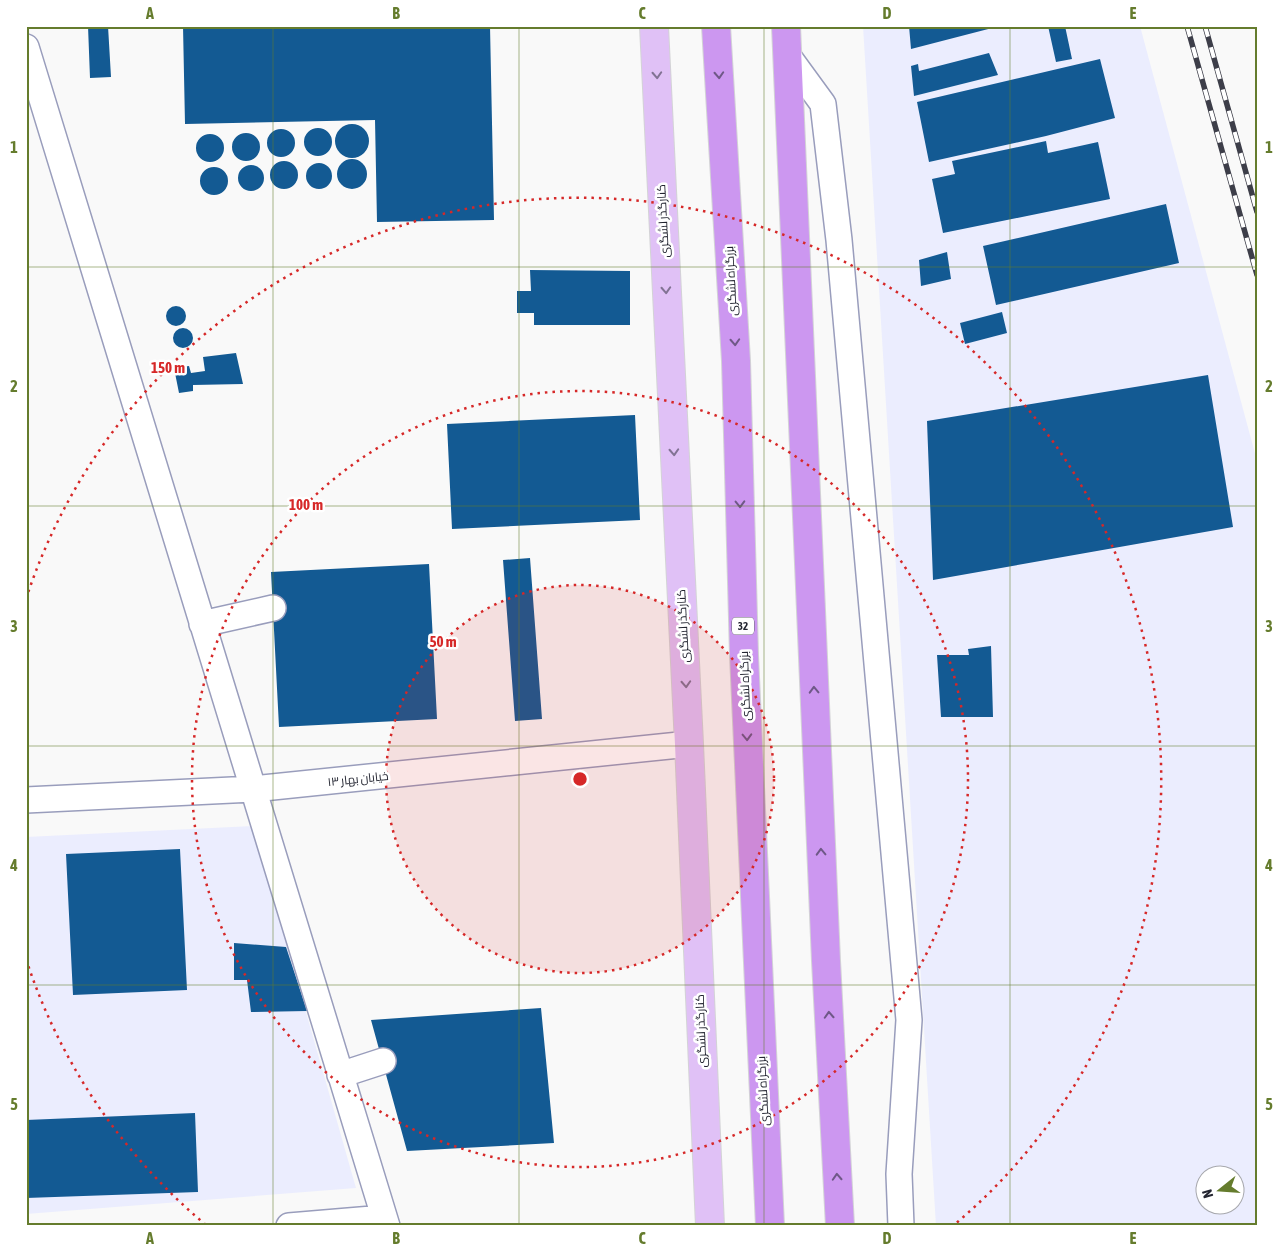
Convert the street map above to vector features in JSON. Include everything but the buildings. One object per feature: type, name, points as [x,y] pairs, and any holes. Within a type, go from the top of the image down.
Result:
[{"type":"highway","name":"بزرگراه لشگری","points":[[716,26],[736,361],[744,665],[770,1226]]},
{"type":"highway","points":[[786,26],[826,961],[840,1226]]},
{"type":"main road","name":"کنارگذر لشگری","points":[[654,26],[710,1226]]},
{"type":"street","points":[[26,47],[385,1222],[289,1226]]},
{"type":"street","points":[[788,56],[823,104],[839,240],[909,1020],[899,1174],[901,1226]]},
{"type":"street","points":[[202,624],[273,608]]},
{"type":"street","name":"خیابان بهار ۱۳","points":[[26,800],[253,789],[689,744]]},
{"type":"street","points":[[340,1075],[383,1061]]},
{"type":"shaded area","points":[[863,26],[1140,26],[1257,461],[1257,1226],[936,1226]]},
{"type":"shaded area","points":[[253,826],[356,1188],[26,1214],[26,837]]},
{"type":"railway","points":[[1187,26],[1257,275]]},
{"type":"railway","points":[[1205,26],[1257,212]]}]
